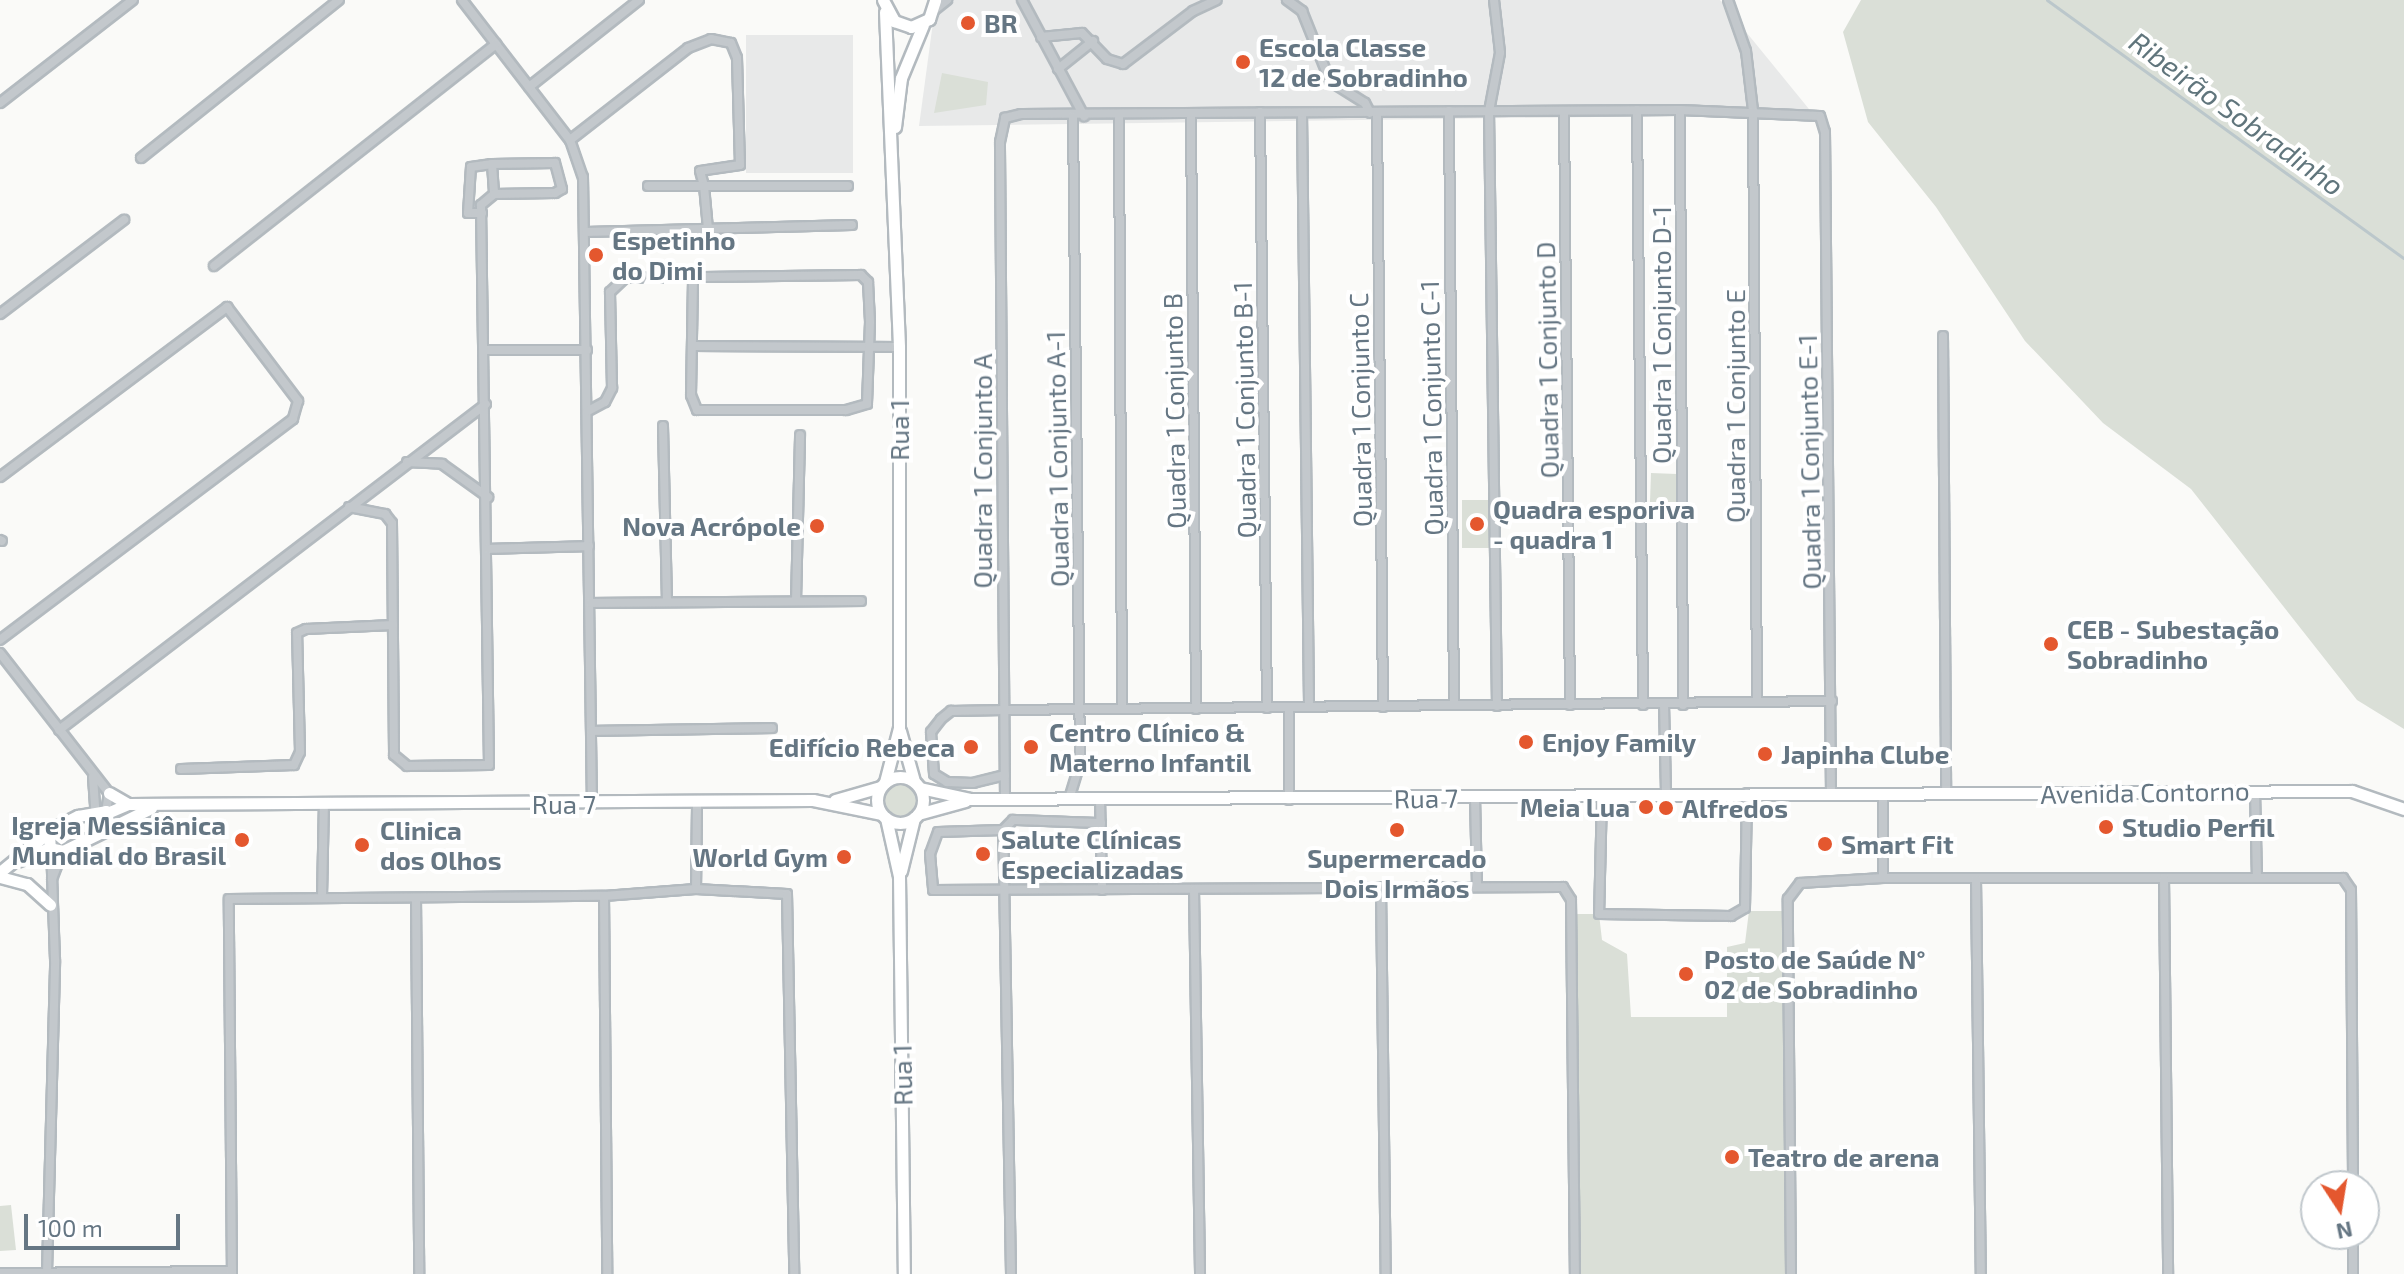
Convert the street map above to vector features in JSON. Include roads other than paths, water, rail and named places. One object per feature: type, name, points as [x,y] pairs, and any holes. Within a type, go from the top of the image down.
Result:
[{"type":"main road","points":[[884,6],[902,26],[923,25]]},
{"type":"main road","points":[[884,6],[894,132]]},
{"type":"main road","points":[[894,132],[901,78],[934,6]]},
{"type":"main road","name":"Rua 1","points":[[883,784],[899,728],[899,347],[894,132]]},
{"type":"main road","name":"Rua 1","points":[[899,728],[917,784]]},
{"type":"main road","points":[[899,777],[917,784],[923,802],[899,876],[884,816],[877,801],[883,784],[899,777]]},
{"type":"main road","name":"Rua 7","points":[[829,801],[883,784]]},
{"type":"main road","name":"Rua 7","points":[[917,784],[970,799],[1289,800],[1883,793]]},
{"type":"main road","name":"Avenida Contorno","points":[[1883,793],[2352,791],[2404,809]]},
{"type":"main road","points":[[109,793],[128,804]]},
{"type":"main road","name":"Rua 7","points":[[916,816],[970,799]]},
{"type":"main road","name":"Rua 7","points":[[50,844],[61,824],[128,804],[155,807],[829,801],[884,816]]},
{"type":"main road","name":"Rua 7","points":[[63,851],[155,807]]},
{"type":"main road","points":[[103,811],[109,827]]},
{"type":"main road","points":[[884,816],[900,823],[916,816]]},
{"type":"main road","points":[[3,871],[50,844],[63,851]]},
{"type":"main road","points":[[3,871],[27,884],[50,905]]},
{"type":"main road","name":"Rua 1","points":[[899,876],[904,1274]]},
{"type":"street","points":[[0,103],[133,0]]},
{"type":"street","points":[[141,158],[339,0]]},
{"type":"street","points":[[462,0],[570,140],[583,177],[592,804]]},
{"type":"street","points":[[529,87],[639,0]]},
{"type":"street","points":[[934,6],[947,0]]},
{"type":"street","points":[[1022,0],[1084,116]]},
{"type":"street","points":[[1041,37],[1068,31],[1093,41],[1107,59],[1128,62],[1170,26],[1217,0]]},
{"type":"street","points":[[1287,0],[1306,19],[1330,81],[1365,103],[1374,113]]},
{"type":"street","points":[[1494,0],[1500,53],[1489,111],[1497,706]]},
{"type":"street","name":"Quadra 1 Conjunto E","points":[[1728,0],[1746,51],[1753,111],[1757,701]]},
{"type":"street","points":[[1058,69],[1093,41]]},
{"type":"street","points":[[570,140],[699,42],[731,43],[738,72],[741,163],[737,168],[700,171],[708,229]]},
{"type":"street","points":[[214,266],[496,44]]},
{"type":"street","name":"Quadra 1 Conjunto D-1","points":[[1637,110],[1643,705]]},
{"type":"street","name":"Quadra 1 Conjunto D-1","points":[[1680,110],[1683,705]]},
{"type":"street","name":"Quadra 1 Conjunto C-1","points":[[1449,111],[1454,705]]},
{"type":"street","points":[[1073,116],[1260,112],[1753,111]]},
{"type":"street","name":"Quadra 1 Conjunto E-1","points":[[1753,111],[1813,112],[1820,116],[1825,132],[1831,792]]},
{"type":"street","name":"Quadra 1 Conjunto B-1","points":[[1260,112],[1267,708]]},
{"type":"street","name":"Quadra 1 Conjunto D","points":[[1564,112],[1570,705]]},
{"type":"street","name":"Quadra 1 Conjunto B","points":[[1191,113],[1196,709]]},
{"type":"street","points":[[1302,113],[1309,707]]},
{"type":"street","name":"Quadra 1 Conjunto C","points":[[1374,113],[1383,707]]},
{"type":"street","name":"Quadra 1 Conjunto A","points":[[1005,799],[1001,126],[1010,115],[1073,116]]},
{"type":"street","points":[[1119,115],[1122,709]]},
{"type":"street","name":"Quadra 1 Conjunto A-1","points":[[1069,799],[1080,762],[1073,116]]},
{"type":"street","points":[[349,507],[385,514],[392,523],[394,755],[401,764],[489,765],[483,199],[494,194],[555,193],[562,189],[555,163],[471,167],[467,174],[468,213],[482,213]]},
{"type":"street","points":[[492,164],[494,194]]},
{"type":"street","points":[[648,186],[848,186]]},
{"type":"street","points":[[0,314],[124,220]]},
{"type":"street","points":[[586,232],[852,225]]},
{"type":"street","points":[[588,411],[605,402],[612,388],[613,285],[625,278],[861,275],[868,282],[870,399],[859,408],[710,412],[694,405],[693,279]]},
{"type":"street","points":[[0,477],[227,307],[298,401],[293,419],[0,640]]},
{"type":"street","points":[[1943,336],[1946,794]]},
{"type":"street","points":[[692,346],[871,343],[899,347]]},
{"type":"street","points":[[485,350],[587,350]]},
{"type":"street","points":[[59,730],[486,404]]},
{"type":"street","points":[[663,426],[667,601]]},
{"type":"street","points":[[796,601],[800,435]]},
{"type":"street","points":[[407,462],[442,464],[488,497]]},
{"type":"street","points":[[489,549],[589,546]]},
{"type":"street","points":[[590,603],[861,601]]},
{"type":"street","points":[[181,769],[294,765],[300,752],[297,633],[393,625]]},
{"type":"street","points":[[0,653],[109,793],[103,811]]},
{"type":"street","points":[[1005,775],[973,783],[947,782],[934,774],[929,754],[931,732],[951,711],[1832,701]]},
{"type":"street","points":[[1664,704],[1666,794]]},
{"type":"street","points":[[1289,708],[1289,800]]},
{"type":"street","points":[[591,731],[772,728]]},
{"type":"street","points":[[91,772],[103,811]]},
{"type":"street","points":[[2255,791],[2257,877]]},
{"type":"street","points":[[1602,795],[1599,914],[1731,916],[1745,908],[1747,793]]},
{"type":"street","points":[[1883,793],[1883,878]]},
{"type":"street","points":[[1475,797],[1477,887]]},
{"type":"street","points":[[1100,799],[1102,890]]},
{"type":"street","points":[[696,889],[697,801]]},
{"type":"street","points":[[322,897],[324,804]]},
{"type":"street","points":[[1101,823],[1013,820],[1003,830],[943,829],[930,854],[936,893],[1556,885],[1570,894],[1575,1274]]},
{"type":"street","points":[[1003,830],[1011,1274]]},
{"type":"street","points":[[47,1273],[55,960],[50,905],[50,844]]},
{"type":"street","points":[[50,883],[63,851]]},
{"type":"street","points":[[1791,1274],[1790,892],[1800,883],[1883,878],[1976,880],[2331,875],[2343,878],[2351,890],[2353,1170]]},
{"type":"street","points":[[2164,878],[2168,1274]]},
{"type":"street","points":[[1976,880],[1981,1274]]},
{"type":"street","points":[[1381,887],[1386,1274]]},
{"type":"street","points":[[0,1273],[232,1272],[229,899],[604,896],[696,889],[787,894],[794,1274]]},
{"type":"street","points":[[1194,890],[1200,1274]]},
{"type":"street","points":[[604,896],[607,1274]]},
{"type":"street","points":[[416,899],[419,1274]]},
{"type":"street","points":[[2353,1250],[2353,1274]]},
{"type":"waterway","name":"Ribeirão Sobradinho","points":[[2047,0],[2404,258]]},
{"type":"place","name":"BR","points":[[968,23]]},
{"type":"place","name":"Escola Classe 12 de Sobradinho","points":[[1243,62]]},
{"type":"place","name":"Espetinho do Dimi","points":[[596,255]]},
{"type":"place","name":"Quadra esporiva - quadra 1","points":[[1477,524]]},
{"type":"place","name":"Nova Acrópole","points":[[817,526]]},
{"type":"place","name":"CEB - Subestação Sobradinho","points":[[2051,644]]},
{"type":"place","name":"Enjoy Family","points":[[1526,742]]},
{"type":"place","name":"Edifício Rebeca","points":[[971,747]]},
{"type":"place","name":"Centro Clínico & Materno Infantil","points":[[1031,747]]},
{"type":"place","name":"Japinha Clube","points":[[1765,754]]},
{"type":"place","name":"Meia Lua","points":[[1646,807]]},
{"type":"place","name":"Alfredos","points":[[1666,808]]},
{"type":"place","name":"Studio Perfil","points":[[2106,827]]},
{"type":"place","name":"Supermercado Dois Irmãos","points":[[1397,830]]},
{"type":"place","name":"Igreja Messiânica Mundial do Brasil","points":[[242,840]]},
{"type":"place","name":"Smart Fit","points":[[1825,844]]},
{"type":"place","name":"Clinica dos Olhos","points":[[362,845]]},
{"type":"place","name":"Salute Clínicas Especializadas","points":[[983,854]]},
{"type":"place","name":"World Gym","points":[[844,857]]},
{"type":"place","name":"Posto de Saúde N° 02 de Sobradinho","points":[[1686,974]]},
{"type":"place","name":"Teatro de arena","points":[[1732,1157]]}]
